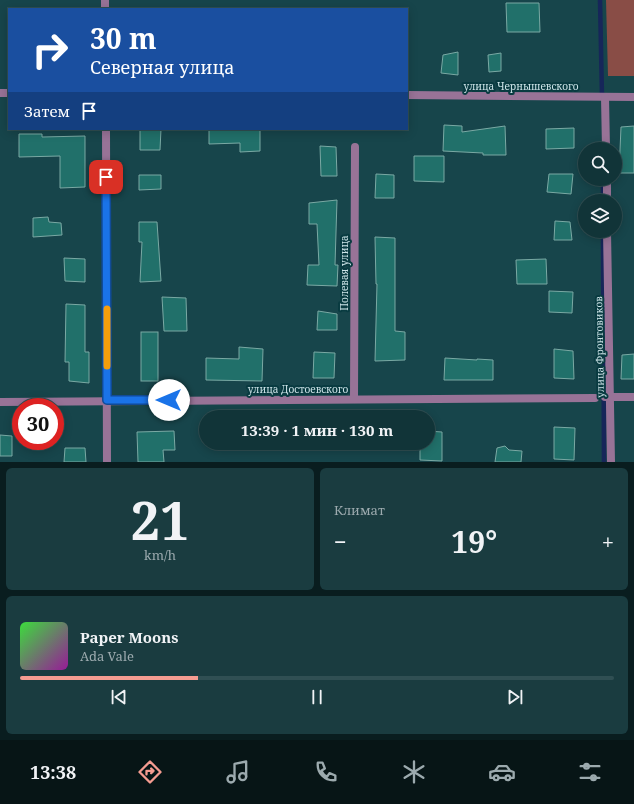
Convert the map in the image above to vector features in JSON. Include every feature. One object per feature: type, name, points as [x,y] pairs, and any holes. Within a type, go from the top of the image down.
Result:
[{"type":"street","name":"улица Чернышевского","points":[[408,95],[634,97]]},
{"type":"street","points":[[605,97],[606,142]]},
{"type":"street","points":[[106,130],[107,462]]},
{"type":"street","name":"Полевая улица","points":[[354,399],[355,146]]},
{"type":"street","name":"улица Фронтовиков","points":[[607,238],[607,397],[611,462]]},
{"type":"street","points":[[607,397],[634,397]]},
{"type":"street","name":"улица Достоевского","points":[[0,402],[107,400],[595,398]]},
{"type":"shaded area","points":[[606,0],[634,0],[634,76],[608,76]]},
{"type":"building","points":[[506,3],[539,3],[540,32],[507,32]]},
{"type":"building","points":[[458,52],[458,75],[441,73],[443,55]]},
{"type":"building","points":[[501,53],[501,71],[489,72],[488,55]]},
{"type":"building","points":[[444,125],[462,126],[462,132],[505,126],[506,155],[483,155],[483,153],[443,151]]},
{"type":"building","points":[[634,126],[634,173],[622,173],[621,127]]},
{"type":"building","points":[[574,128],[574,148],[546,149],[546,129]]},
{"type":"building","points":[[140,130],[161,130],[160,150],[140,150]]},
{"type":"building","points":[[209,130],[260,130],[260,151],[240,152],[240,143],[209,144]]},
{"type":"building","points":[[19,134],[42,134],[42,137],[85,136],[85,187],[60,188],[60,156],[19,157]]},
{"type":"building","points":[[320,146],[336,147],[337,176],[321,176]]},
{"type":"building","points":[[414,156],[444,156],[444,182],[414,181]]},
{"type":"building","points":[[376,174],[394,175],[394,198],[375,198]]},
{"type":"building","points":[[549,174],[573,174],[571,194],[547,192]]},
{"type":"building","points":[[139,175],[161,175],[161,189],[139,190]]},
{"type":"building","points":[[337,200],[335,265],[338,265],[337,286],[307,285],[308,265],[319,265],[317,224],[309,224],[309,203]]},
{"type":"building","points":[[48,217],[49,222],[61,223],[62,235],[33,237],[33,218]]},
{"type":"building","points":[[555,221],[570,222],[572,240],[554,240]]},
{"type":"building","points":[[139,222],[157,222],[161,281],[140,282],[142,242],[139,242]]},
{"type":"building","points":[[375,237],[395,238],[395,331],[405,332],[405,360],[375,361],[377,284]]},
{"type":"building","points":[[64,258],[85,259],[85,282],[65,281]]},
{"type":"building","points":[[546,259],[547,284],[517,284],[516,260]]},
{"type":"building","points":[[549,291],[573,292],[572,313],[549,312]]},
{"type":"building","points":[[162,297],[186,298],[187,331],[164,331]]},
{"type":"building","points":[[66,304],[85,305],[85,352],[89,352],[89,383],[69,381],[69,362],[65,362]]},
{"type":"building","points":[[318,311],[337,314],[337,330],[317,330]]},
{"type":"building","points":[[141,332],[158,332],[158,381],[141,381]]},
{"type":"building","points":[[239,347],[263,349],[262,381],[206,380],[206,358],[239,359]]},
{"type":"building","points":[[554,349],[573,351],[574,379],[554,378]]},
{"type":"building","points":[[314,352],[335,353],[334,378],[313,378]]},
{"type":"building","points":[[634,354],[634,379],[621,379],[622,355]]},
{"type":"building","points":[[445,358],[493,360],[493,380],[444,380]]},
{"type":"building","points":[[554,427],[575,428],[574,460],[554,459]]},
{"type":"building","points":[[174,431],[175,450],[163,450],[164,462],[138,462],[137,432]]},
{"type":"building","points":[[435,432],[442,432],[442,461],[420,460],[420,450],[435,450]]},
{"type":"building","points":[[0,435],[12,436],[12,456],[0,456]]},
{"type":"building","points":[[505,446],[509,450],[522,451],[521,462],[495,462],[497,448]]},
{"type":"building","points":[[65,448],[85,448],[86,462],[64,462]]},
{"type":"waterway","points":[[600,0],[602,97]]},
{"type":"waterway","points":[[603,186],[603,194]]},
{"type":"waterway","points":[[603,238],[604,462]]},
{"type":"slow traffic","points":[[107,309],[107,366]]},
{"type":"route","points":[[106,177],[107,400],[169,400]]}]
